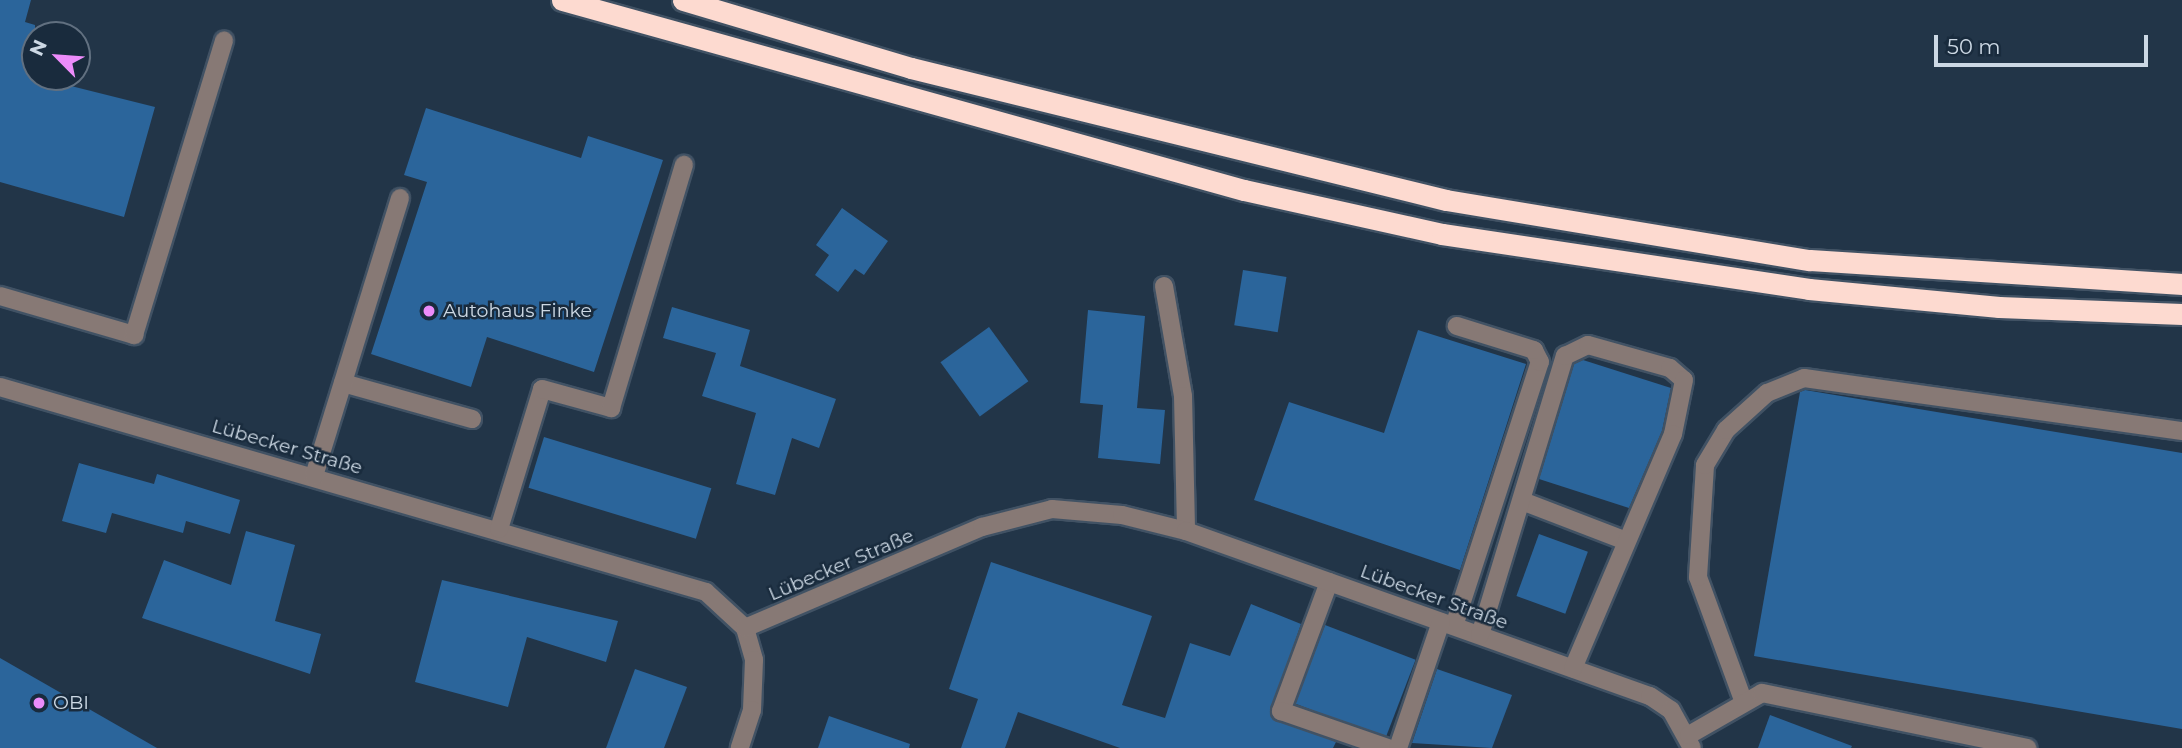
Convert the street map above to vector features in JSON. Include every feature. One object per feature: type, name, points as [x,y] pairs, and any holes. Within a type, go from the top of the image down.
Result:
[{"type":"highway","points":[[562,0],[1231,187],[1442,234],[1808,289],[2000,307],[2182,314]]},
{"type":"highway","points":[[683,0],[924,72],[1460,202],[1810,260],[2182,284]]},
{"type":"street","points":[[0,296],[134,335],[224,40]]},
{"type":"street","points":[[499,529],[542,389],[611,408],[684,165]]},
{"type":"street","points":[[314,476],[400,198]]},
{"type":"street","points":[[1164,286],[1183,396],[1186,531]]},
{"type":"street","points":[[1398,748],[1448,624],[1540,362],[1534,350],[1457,326]]},
{"type":"street","points":[[1480,635],[1565,356],[1588,345],[1670,368],[1684,380],[1673,434],[1573,668]]},
{"type":"street","points":[[1743,700],[1698,577],[1705,466],[1727,430],[1767,393],[1804,378],[2182,431]]},
{"type":"street","points":[[343,383],[472,419]]},
{"type":"street","name":"Lübecker Straße","points":[[0,387],[499,529],[706,592],[745,628],[982,527],[1052,509],[1122,515],[1186,531],[1650,696],[1671,710],[1690,741]]},
{"type":"street","points":[[1522,500],[1626,541]]},
{"type":"street","points":[[1329,582],[1281,711],[1388,748]]},
{"type":"street","points":[[740,748],[752,710],[754,660],[745,628]]},
{"type":"street","points":[[1690,741],[1743,700],[1762,693],[2027,748]]},
{"type":"building","points":[[0,0],[31,0],[25,21],[21,21],[21,91],[91,91],[155,107],[124,217],[0,182]]},
{"type":"building","points":[[426,108],[581,158],[588,136],[663,160],[594,372],[487,337],[471,387],[371,354],[427,182],[404,175]]},
{"type":"building","points":[[842,208],[888,241],[864,275],[855,269],[838,292],[815,275],[829,255],[816,245]]},
{"type":"building","points":[[1243,270],[1286,277],[1278,332],[1234,325]]},
{"type":"building","points":[[672,307],[750,330],[740,366],[836,399],[819,448],[792,438],[775,495],[736,484],[756,413],[702,396],[716,353],[663,338]]},
{"type":"building","points":[[1088,310],[1145,316],[1137,408],[1165,410],[1160,464],[1098,458],[1103,405],[1080,403]]},
{"type":"building","points":[[989,327],[1028,381],[980,416],[940,362]]},
{"type":"building","points":[[1418,330],[1526,364],[1460,570],[1254,500],[1289,402],[1384,433]]},
{"type":"building","points":[[1583,360],[1671,388],[1662,431],[1629,508],[1539,479],[1574,364]]},
{"type":"building","points":[[1805,390],[2182,453],[2182,729],[1754,656],[1800,392]]},
{"type":"building","points":[[544,437],[711,488],[696,539],[529,488]]},
{"type":"building","points":[[79,463],[154,484],[157,474],[240,500],[230,534],[186,521],[183,533],[112,513],[106,533],[62,521]]},
{"type":"building","points":[[246,531],[295,545],[275,621],[321,634],[310,674],[142,618],[164,560],[231,585]]},
{"type":"building","points":[[1539,534],[1588,552],[1565,614],[1516,596]]},
{"type":"building","points":[[991,562],[1152,616],[1122,705],[1165,718],[1190,643],[1230,656],[1251,604],[1301,624],[1270,714],[1336,742],[1333,748],[1120,748],[1018,712],[1005,748],[961,748],[978,699],[949,689]]},
{"type":"building","points":[[442,580],[618,621],[606,662],[527,637],[508,707],[415,682]]},
{"type":"building","points":[[1325,625],[1416,660],[1385,738],[1295,703]]},
{"type":"building","name":"OBI","points":[[0,658],[157,748],[0,748]]},
{"type":"building","points":[[635,669],[687,687],[664,748],[606,748]]},
{"type":"building","points":[[1437,669],[1512,695],[1492,748],[1412,743]]},
{"type":"building","points":[[1770,715],[1852,746],[1758,748]]},
{"type":"building","points":[[829,716],[910,744],[909,748],[818,748]]},
{"type":"place","name":"Autohaus Finke","points":[[429,311]]},
{"type":"place","name":"OBI","points":[[39,703]]}]
